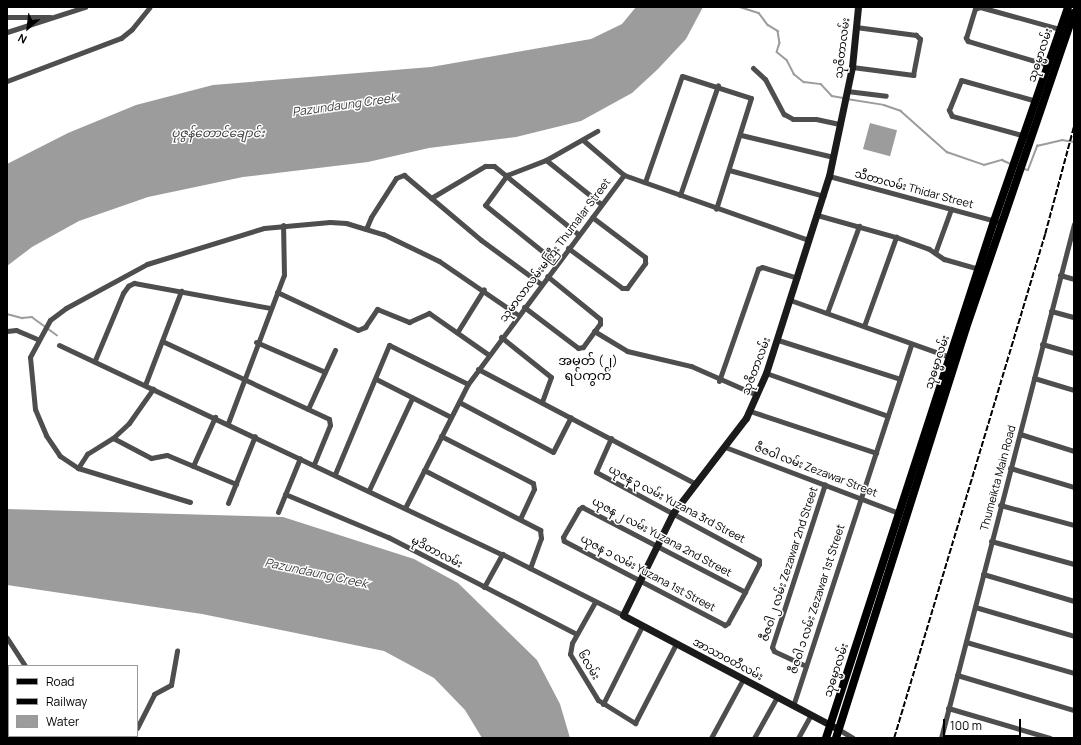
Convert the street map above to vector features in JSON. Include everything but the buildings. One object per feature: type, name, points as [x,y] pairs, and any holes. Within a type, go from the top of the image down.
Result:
[{"type":"main road","name":"သုဇိတာလမ်း","points":[[624,611],[673,513],[694,483],[725,447],[750,411],[766,373],[824,196],[852,67],[858,7]]},
{"type":"main road","name":"သုဓမ္မာလမ်း","points":[[837,734],[1024,136],[1068,7]]},
{"type":"main road","name":"သုဓမ္မာလမ်း","points":[[826,738],[950,357],[973,298],[979,269],[998,222],[1074,13]]},
{"type":"main road","name":"အာသာဝတီလမ်း","points":[[624,611],[642,626],[811,715],[829,725],[837,734]]},
{"type":"street","points":[[7,32],[84,7]]},
{"type":"street","points":[[7,81],[121,38],[132,29],[150,7]]},
{"type":"street","points":[[1048,65],[968,41],[966,38],[977,7],[1060,29]]},
{"type":"street","points":[[7,17],[56,17]]},
{"type":"street","points":[[852,67],[913,75],[919,36],[856,27]]},
{"type":"street","points":[[753,68],[765,79],[778,107],[790,118],[816,119],[840,124]]},
{"type":"street","points":[[644,182],[682,76],[718,86],[752,99],[716,209]]},
{"type":"street","points":[[1024,136],[950,114],[961,80],[1036,102]]},
{"type":"street","points":[[680,195],[718,86]]},
{"type":"street","points":[[847,92],[886,96]]},
{"type":"street","points":[[557,263],[485,205],[507,175],[546,160],[597,131]]},
{"type":"street","points":[[741,135],[833,157]]},
{"type":"street","points":[[583,140],[624,175]]},
{"type":"street","points":[[546,160],[601,204]]},
{"type":"street","points":[[431,198],[485,166],[494,166],[578,234]]},
{"type":"street","points":[[729,170],[824,196]]},
{"type":"street","points":[[366,229],[371,217],[400,175],[404,175],[482,240],[541,284]]},
{"type":"street","name":"သုမာလာလမ်းမကြီး Thumalar Street","points":[[405,508],[468,384],[578,234],[624,175],[716,209],[809,240]]},
{"type":"street","name":"သီတာလမ်း Thidar Street","points":[[829,176],[998,222]]},
{"type":"street","points":[[935,253],[951,209]]},
{"type":"street","points":[[817,215],[896,237],[935,253],[944,259],[979,269]]},
{"type":"street","points":[[568,248],[624,289],[645,263],[646,257],[592,216]]},
{"type":"street","points":[[190,502],[78,468],[60,456],[46,435],[35,409],[30,357],[48,323],[66,308],[147,264],[264,228],[283,225],[330,222],[383,234],[440,261],[484,289],[518,315]]},
{"type":"street","name":"Thumeikta Main Road","points":[[941,738],[1042,344],[1060,276],[1072,241],[1074,224]]},
{"type":"street","points":[[228,423],[256,342],[277,292],[284,270],[283,225]]},
{"type":"street","points":[[827,313],[859,226]]},
{"type":"street","points":[[864,326],[896,237]]},
{"type":"street","points":[[719,381],[758,269],[762,268],[797,278]]},
{"type":"street","points":[[524,307],[581,349],[594,332],[601,321],[600,319],[547,276]]},
{"type":"street","points":[[1060,276],[1074,279]]},
{"type":"street","points":[[95,360],[128,286],[134,283],[270,308]]},
{"type":"street","points":[[458,331],[484,289]]},
{"type":"street","points":[[144,385],[181,292]]},
{"type":"street","points":[[277,292],[358,330],[365,327],[377,309],[409,322],[429,313],[458,331],[489,354]]},
{"type":"street","points":[[790,300],[950,357]]},
{"type":"street","points":[[1051,311],[1074,317]]},
{"type":"street","points":[[7,330],[16,330],[39,340]]},
{"type":"street","points":[[594,332],[623,349],[691,366],[719,381],[757,395]]},
{"type":"street","points":[[502,337],[551,377],[542,402]]},
{"type":"street","points":[[778,340],[900,379]]},
{"type":"street","points":[[162,341],[308,409],[331,422],[314,464]]},
{"type":"street","points":[[256,342],[325,372]]},
{"type":"street","name":"ဇီဇဝါ ၁ လမ်း Zezawar 1st Street","points":[[793,706],[911,344]]},
{"type":"street","points":[[1042,344],[1074,353]]},
{"type":"street","points":[[59,345],[95,360],[144,385],[369,490],[502,554],[595,602],[624,611]]},
{"type":"street","points":[[335,474],[389,345],[468,384]]},
{"type":"street","points":[[308,409],[335,350]]},
{"type":"street","points":[[478,369],[694,483]]},
{"type":"street","points":[[766,373],[888,416]]},
{"type":"street","points":[[1034,378],[1074,390]]},
{"type":"street","points":[[376,379],[450,417]]},
{"type":"street","points":[[78,468],[87,454],[113,438],[129,424],[153,389]]},
{"type":"street","points":[[369,490],[412,398]]},
{"type":"street","points":[[459,402],[554,452],[571,418]]},
{"type":"street","points":[[750,411],[876,453]]},
{"type":"street","points":[[193,466],[215,417]]},
{"type":"street","points":[[1020,434],[1074,451]]},
{"type":"street","points":[[228,503],[255,436]]},
{"type":"street","points":[[441,436],[533,483],[534,488],[520,519]]},
{"type":"street","points":[[113,438],[151,458],[167,455],[236,484]]},
{"type":"street","name":"ယုဇန ၃ လမ်း Yuzana 3rd Street","points":[[611,438],[596,472],[759,560],[745,592]]},
{"type":"street","name":"ဇီဇဝါ လမ်း Zezawar Street","points":[[725,447],[899,513]]},
{"type":"street","points":[[278,512],[300,458]]},
{"type":"street","points":[[1010,468],[1074,487]]},
{"type":"street","points":[[424,470],[520,519],[542,532],[530,568]]},
{"type":"street","name":"ဇီဇဝါ ၂ လမ်း Zezawar 2nd Street","points":[[806,666],[772,650],[825,484]]},
{"type":"street","name":"မုဒိတာလမ်း","points":[[285,494],[388,538],[577,634]]},
{"type":"street","points":[[1000,505],[1074,525]]},
{"type":"street","name":"ယုဇန ၂ လမ်း Yuzana 2nd Street","points":[[563,539],[578,509],[582,507],[745,592]]},
{"type":"street","name":"ယုဇန ၁ လမ်း Yuzana 1st Street","points":[[563,539],[725,625],[745,592]]},
{"type":"street","points":[[992,541],[1074,564]]},
{"type":"street","points":[[484,587],[502,554]]},
{"type":"street","points":[[983,574],[1074,601]]},
{"type":"street","name":"၆လမ်း","points":[[595,602],[577,634],[570,654],[603,704],[635,723],[676,644]]},
{"type":"street","points":[[975,607],[1074,636]]},
{"type":"street","points":[[603,704],[642,626]]},
{"type":"street","points":[[7,638],[24,665]]},
{"type":"street","points":[[966,642],[1074,673]]},
{"type":"street","points":[[138,726],[154,694],[171,685],[177,652]]},
{"type":"street","points":[[957,675],[1074,710]]},
{"type":"street","points":[[711,738],[743,679]]},
{"type":"street","points":[[754,738],[777,697]]},
{"type":"street","points":[[948,708],[1050,738]]},
{"type":"street","points":[[798,738],[811,715]]},
{"type":"street","points":[[837,734],[853,738]]},
{"type":"water","name":"ပုဇွန်တောင်ချောင်း","points":[[636,7],[703,7],[686,39],[658,69],[632,93],[581,121],[516,137],[429,148],[368,162],[243,177],[148,197],[79,221],[32,247],[7,266],[7,164],[68,133],[136,105],[213,85],[431,67],[591,39],[622,24]]},
{"type":"water","points":[[870,123],[897,130],[890,156],[863,149]]},
{"type":"water","name":"Pazundaung Creek","points":[[7,509],[283,517],[414,559],[458,583],[537,660],[560,704],[570,738],[482,738],[465,710],[434,678],[384,651],[202,614],[7,585]]},
{"type":"waterway","points":[[740,7],[759,13],[768,25],[778,31],[780,43],[777,52],[787,60],[794,74],[804,82],[821,84],[832,96],[843,98]]},
{"type":"waterway","points":[[847,99],[884,105],[901,111],[947,152],[984,165],[1002,160],[1011,164]]},
{"type":"waterway","points":[[1024,169],[1028,170],[1037,146],[1062,140],[1074,142]]},
{"type":"waterway","points":[[7,314],[22,318],[32,317],[57,335]]},
{"type":"railway","points":[[894,738],[1045,234],[1074,126]]},
{"type":"district","name":"အမှတ် (၂) ရပ်ကွက်","points":[[588,368]]}]
